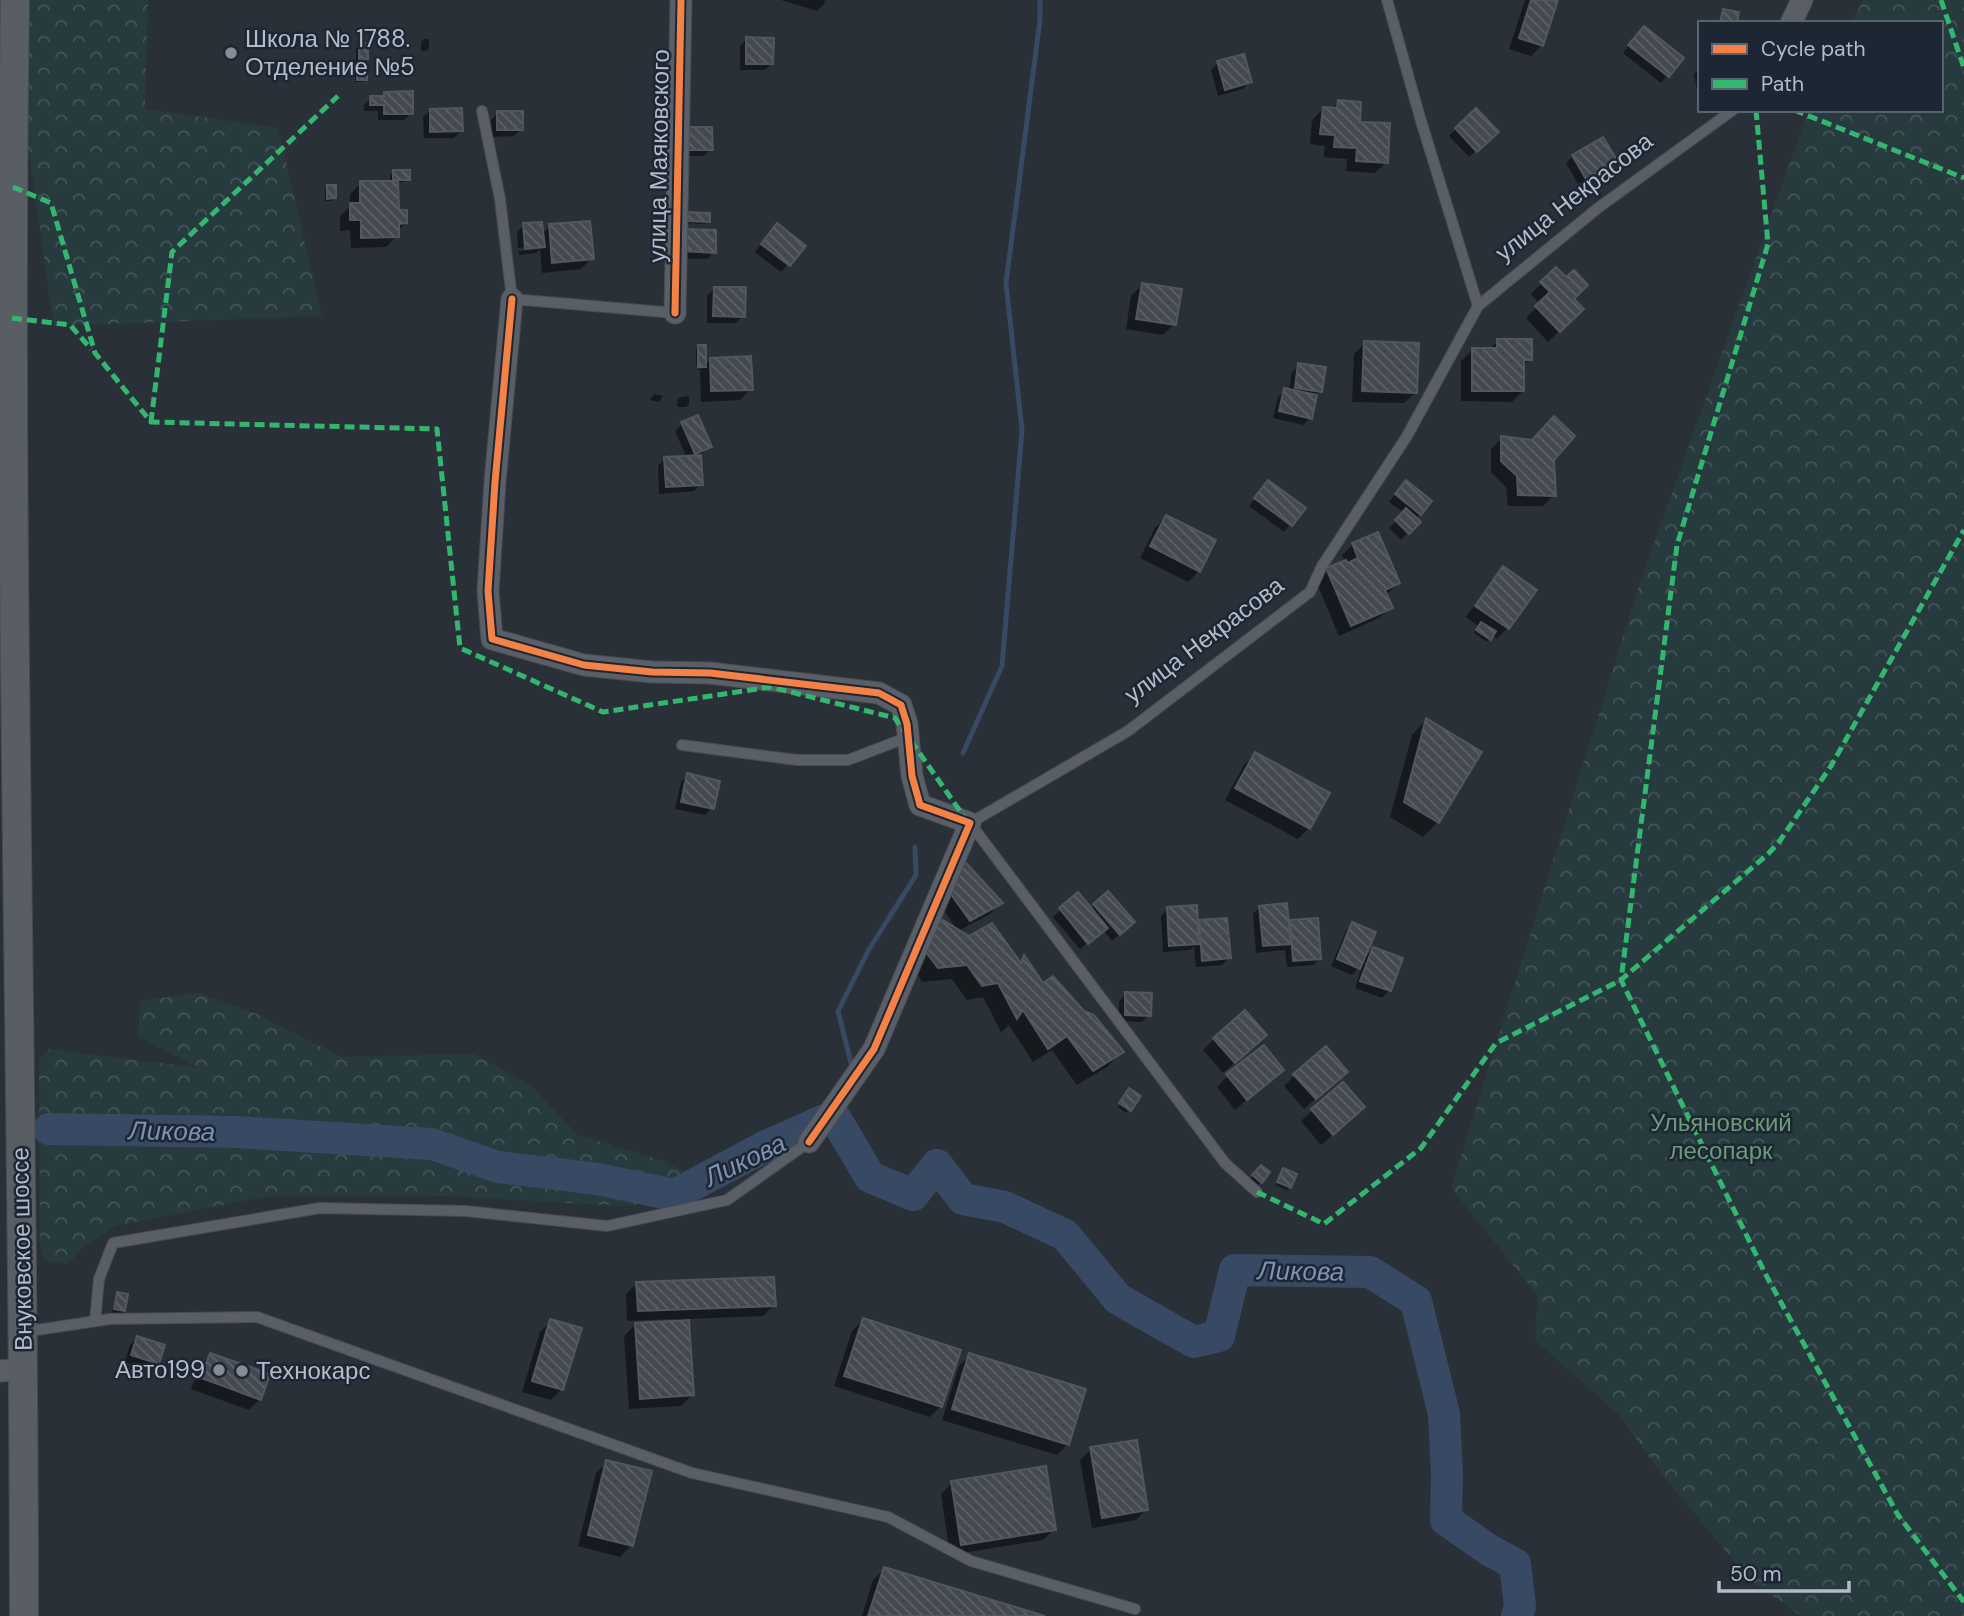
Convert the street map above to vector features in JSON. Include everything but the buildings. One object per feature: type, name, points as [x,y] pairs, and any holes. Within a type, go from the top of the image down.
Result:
[{"type":"main road","name":"Внуковское шоссе","points":[[15,0],[6,237],[23,1332],[12,1370],[24,1616]]},
{"type":"street","name":"улица Маяковского","points":[[675,313],[681,0]]},
{"type":"street","points":[[1792,21],[1802,0]]},
{"type":"street","points":[[512,299],[488,591],[492,639],[584,665],[652,672],[710,673],[879,693],[901,705],[912,776],[920,805],[970,823],[874,1048],[809,1142]]},
{"type":"lane","points":[[1387,0],[1478,306]]},
{"type":"lane","points":[[482,111],[499,199],[512,299],[675,313]]},
{"type":"lane","name":"улица Некрасова","points":[[970,823],[1128,731],[1310,592],[1322,566],[1407,436],[1478,306],[1598,208],[1730,112]]},
{"type":"lane","points":[[682,745],[797,760],[848,760],[908,737]]},
{"type":"lane","points":[[970,823],[1225,1163],[1256,1192]]},
{"type":"lane","points":[[95,1321],[99,1279],[113,1243],[320,1208],[466,1211],[607,1226],[727,1200],[809,1142]]},
{"type":"lane","points":[[23,1332],[95,1321],[257,1317],[692,1474],[888,1517],[971,1561],[1135,1609]]},
{"type":"green space","points":[[28,0],[148,0],[145,109],[278,128],[322,316],[54,326],[23,112]]},
{"type":"green space","name":"Ульяновский лесопарк","points":[[1863,0],[1964,0],[1964,1616],[1801,1616],[1750,1580],[1667,1481],[1618,1414],[1535,1340],[1538,1296],[1451,1188],[1640,582],[1809,112],[1943,112],[1943,21],[1853,21]]},
{"type":"green space","points":[[199,993],[257,1014],[341,1057],[474,1054],[531,1086],[578,1135],[667,1162],[716,1192],[625,1206],[445,1196],[263,1197],[116,1226],[84,1247],[68,1264],[45,1261],[40,1247],[39,1060],[48,1049],[200,1068],[138,1037],[140,1001]]},
{"type":"waterway","points":[[963,753],[1002,666],[1022,430],[1006,283],[1040,20],[1040,0]]},
{"type":"waterway","points":[[852,1067],[838,1011],[868,951],[916,875],[915,847]]},
{"type":"waterway","name":"Ликова","points":[[49,1129],[236,1132],[432,1144],[498,1167],[598,1179],[674,1195],[764,1147],[834,1116],[870,1177],[913,1195],[937,1165],[963,1199],[1005,1207],[1065,1235],[1118,1299],[1194,1342],[1219,1336],[1235,1270],[1370,1272],[1416,1301],[1444,1414],[1446,1520],[1489,1550],[1515,1564],[1520,1606],[1517,1616]]},
{"type":"marked path","points":[[1941,0],[1964,68]]},
{"type":"marked path","points":[[151,422],[172,252],[338,96]]},
{"type":"marked path","points":[[1756,112],[1768,244],[1677,545],[1621,980],[1767,1277],[1898,1515],[1964,1602]]},
{"type":"marked path","points":[[1799,112],[1964,178]]},
{"type":"marked path","points":[[13,187],[51,203],[95,353],[151,422],[437,429],[460,648],[603,712],[771,687],[895,718],[967,821]]},
{"type":"marked path","points":[[12,318],[70,325],[91,349]]},
{"type":"marked path","points":[[1257,1192],[1324,1224],[1421,1148],[1496,1043],[1621,980],[1768,854],[1831,766],[1964,530]]},
{"type":"cycle path","points":[[675,313],[681,0]]},
{"type":"cycle path","points":[[512,299],[488,591],[492,639],[584,665],[652,672],[710,673],[879,693],[901,705],[907,724],[912,776],[920,805],[970,823],[874,1049],[809,1142]]},
{"type":"place","name":"Школа № 1788. Отделение №5","points":[[231,53]]},
{"type":"place","name":"Авто199","points":[[219,1370]]},
{"type":"place","name":"Технокарс","points":[[242,1371]]}]
